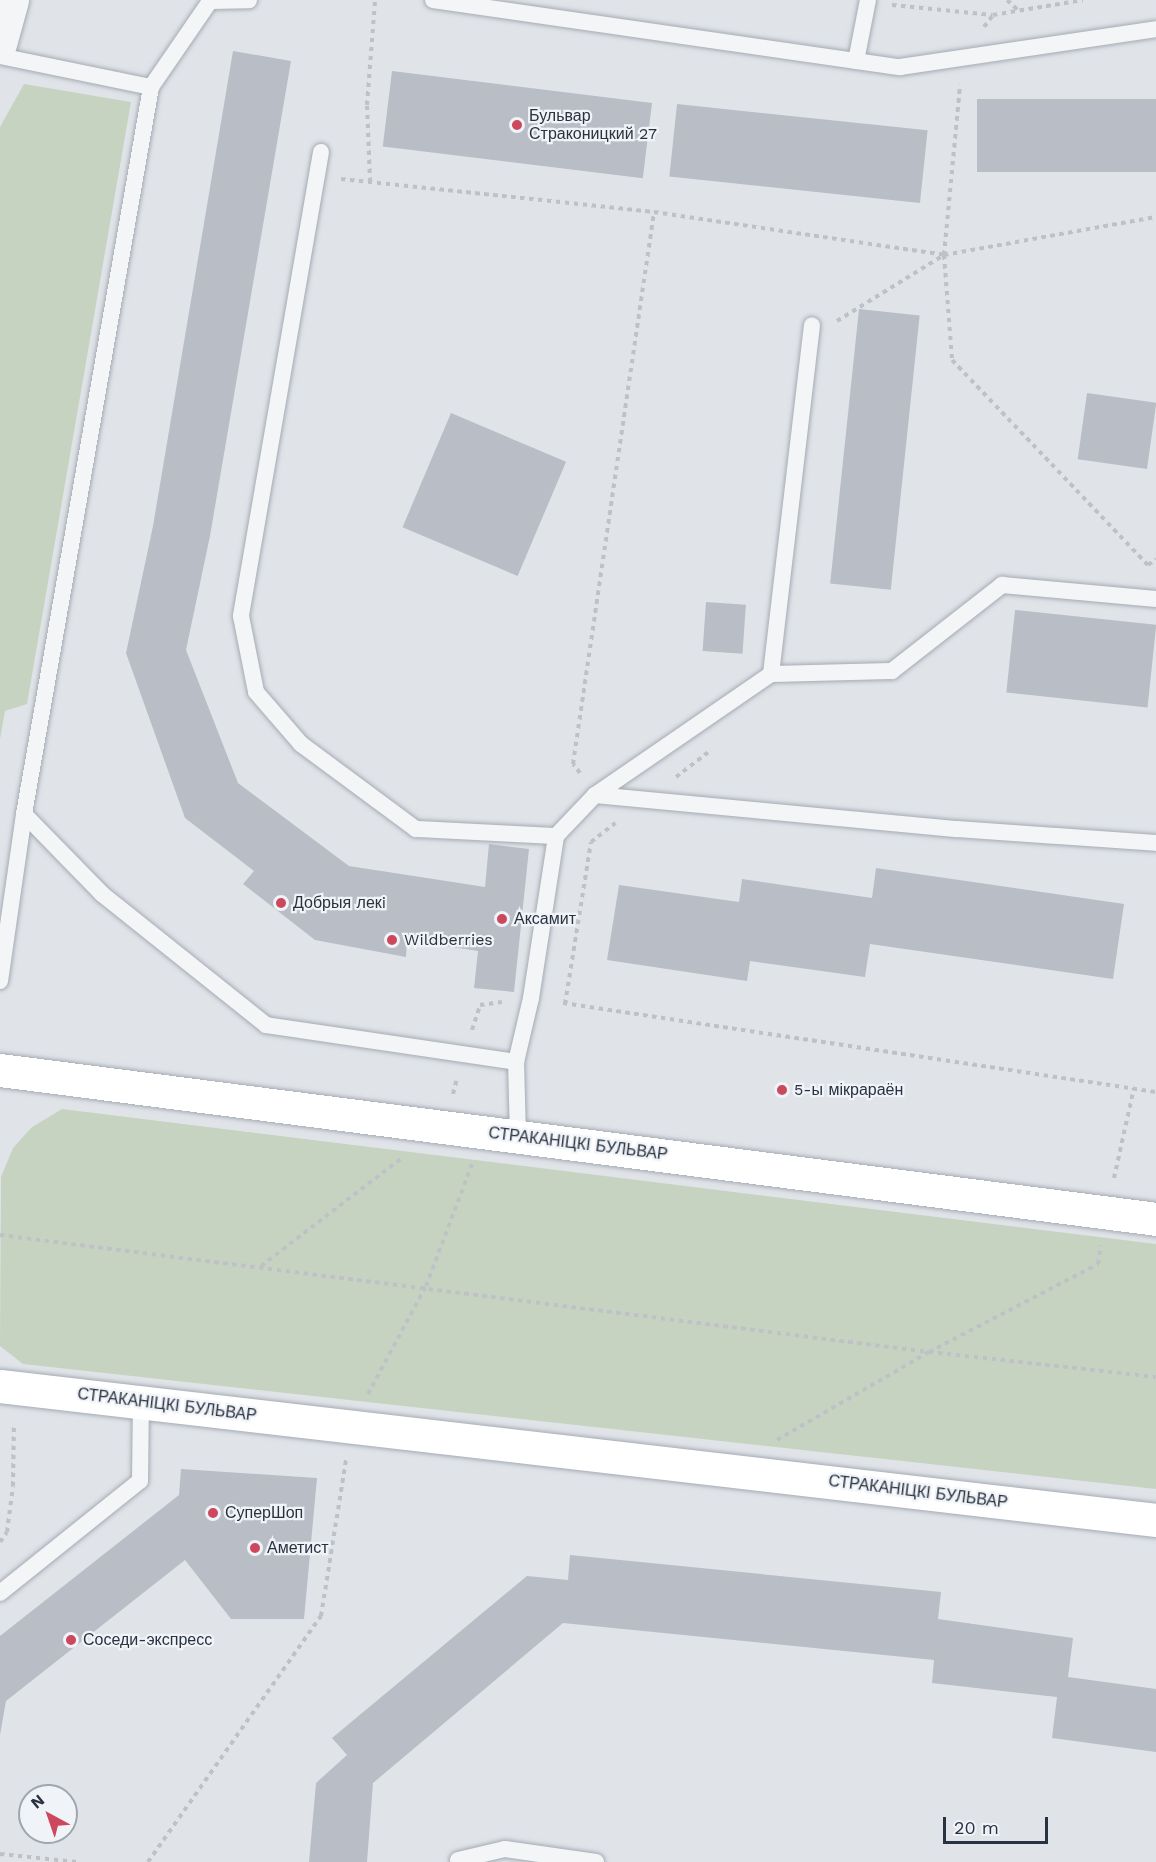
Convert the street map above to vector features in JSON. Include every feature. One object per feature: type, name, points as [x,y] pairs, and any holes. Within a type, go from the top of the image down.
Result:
[{"type":"street","points":[[0,44],[12,0]]},
{"type":"street","name":"СТРАКАНІЦКІ БУЛЬВАР","points":[[0,1070],[1156,1219]]},
{"type":"street","name":"СТРАКАНІЦКІ БУЛЬВАР","points":[[7,1388],[141,1401],[350,1428],[1156,1520]]},
{"type":"lane","points":[[0,981],[24,813],[151,87],[210,1],[249,0]]},
{"type":"lane","points":[[433,0],[900,67],[1156,29]]},
{"type":"lane","points":[[856,61],[868,2]]},
{"type":"lane","points":[[0,56],[151,87]]},
{"type":"lane","points":[[321,152],[241,616],[256,692],[301,744],[416,829],[556,836]]},
{"type":"lane","points":[[771,674],[812,325]]},
{"type":"lane","points":[[518,1137],[516,1062],[531,998],[556,836],[595,795],[771,674],[892,671],[1002,585],[1156,599]]},
{"type":"lane","points":[[595,795],[1156,843]]},
{"type":"lane","points":[[24,813],[102,894],[266,1025],[516,1062]]},
{"type":"lane","points":[[0,1593],[140,1481],[141,1401]]},
{"type":"lane","points":[[459,1860],[505,1849],[596,1862]]},
{"type":"path","points":[[370,182],[367,105],[375,0]]},
{"type":"path","points":[[1007,0],[1019,11]]},
{"type":"path","points":[[868,2],[993,15],[1083,0]]},
{"type":"path","points":[[993,15],[963,59],[944,255],[952,360],[1148,565],[1156,559]]},
{"type":"path","points":[[318,175],[654,212],[944,255],[1156,218]]},
{"type":"path","points":[[595,795],[573,764],[654,212]]},
{"type":"path","points":[[833,334],[835,322],[944,255]]},
{"type":"path","points":[[565,1004],[591,842],[718,745]]},
{"type":"path","points":[[531,998],[1156,1092]]},
{"type":"path","points":[[725,1470],[929,1352],[1098,1264],[1106,1212],[1134,1088]]},
{"type":"path","points":[[148,1862],[321,1616],[350,1428],[426,1286],[484,1132]]},
{"type":"path","points":[[0,1235],[426,1286],[929,1352],[1156,1377]]},
{"type":"path","points":[[0,1542],[7,1532],[13,1486],[7,1388]]},
{"type":"path","points":[[0,1854],[76,1862]]},
{"type":"green space","points":[[24,84],[131,102],[27,704],[5,711],[0,739],[0,127]]},
{"type":"green space","points":[[62,1109],[1156,1244],[1156,1489],[23,1364],[0,1346],[1,1177],[13,1148],[32,1127]]},
{"type":"building","points":[[233,51],[291,61],[210,536],[186,650],[238,783],[349,866],[485,887],[489,844],[529,849],[514,992],[474,988],[478,951],[407,940],[406,957],[315,940],[243,884],[254,871],[185,818],[126,653],[153,526]]},
{"type":"building","name":"Бульвар Страконицкий 27","points":[[392,71],[652,103],[643,178],[383,146]]},
{"type":"building","points":[[977,99],[1156,99],[1156,172],[977,172]]},
{"type":"building","points":[[677,104],[928,130],[920,203],[669,177]]},
{"type":"building","points":[[859,309],[920,315],[891,590],[830,583]]},
{"type":"building","points":[[1087,393],[1156,403],[1147,469],[1078,459]]},
{"type":"building","points":[[451,413],[566,462],[518,576],[403,527]]},
{"type":"building","points":[[706,602],[746,605],[742,654],[703,651]]},
{"type":"building","points":[[1015,610],[1156,625],[1148,707],[1006,693]]},
{"type":"building","points":[[876,868],[1124,904],[1113,979],[870,944],[865,977],[750,961],[747,981],[607,960],[619,885],[739,902],[742,879],[872,898]]},
{"type":"building","points":[[181,1469],[317,1478],[304,1619],[231,1619],[185,1560],[6,1701],[0,1735],[0,1636],[179,1495]]},
{"type":"building","points":[[570,1555],[941,1592],[938,1619],[1073,1638],[1068,1677],[1156,1689],[1156,1752],[1052,1738],[1057,1697],[932,1683],[934,1660],[563,1623],[373,1783],[367,1862],[309,1862],[316,1783],[347,1755],[332,1738],[527,1576],[568,1580]]},
{"type":"place","name":"Бульвар Страконицкий 27","points":[[517,125]]},
{"type":"place","name":"Добрыя лекi","points":[[281,903]]},
{"type":"place","name":"Аксамит","points":[[502,919]]},
{"type":"place","name":"Wildberries","points":[[392,940]]},
{"type":"place","name":"5-ы мікрараён","points":[[782,1090]]},
{"type":"place","name":"СуперШоп","points":[[213,1513]]},
{"type":"place","name":"Аметист","points":[[255,1548]]},
{"type":"place","name":"Соседи-экспресс","points":[[71,1640]]}]
